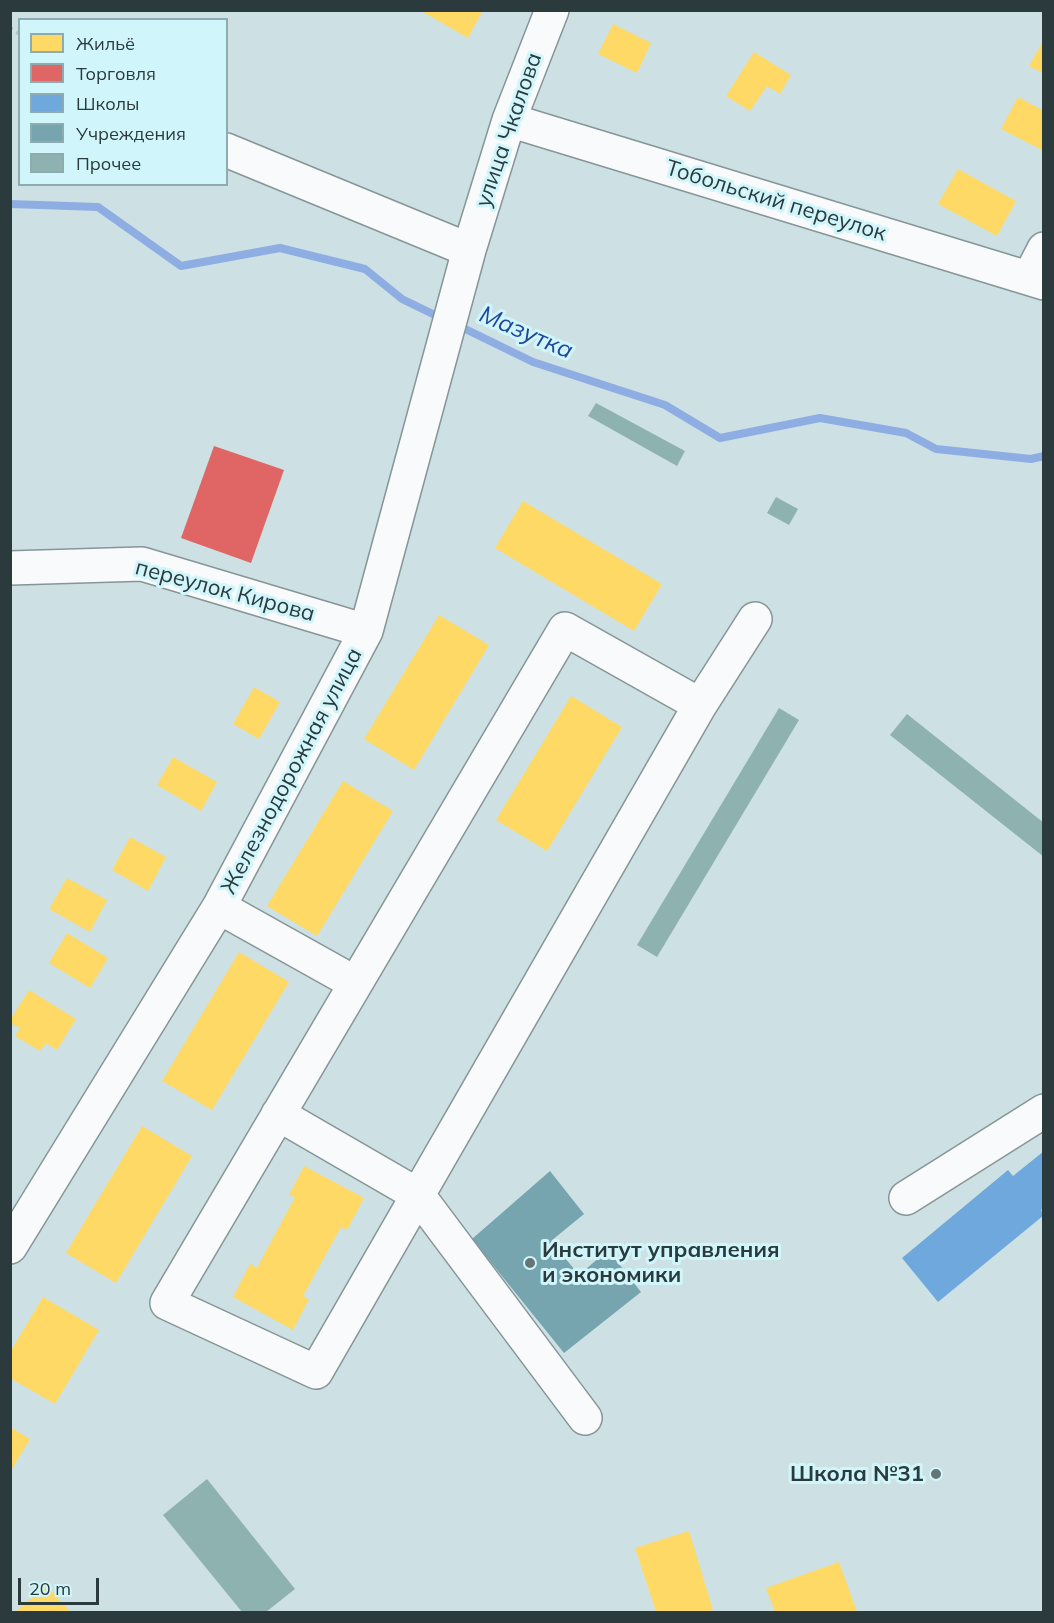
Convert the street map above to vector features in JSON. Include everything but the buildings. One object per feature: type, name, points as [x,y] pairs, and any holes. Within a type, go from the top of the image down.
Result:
[{"type":"street","name":"улица Чкалова","points":[[469,250],[509,120],[552,10]]},
{"type":"street","name":"Тобольский переулок","points":[[509,120],[1036,281]]},
{"type":"street","points":[[228,151],[469,250]]},
{"type":"street","points":[[1036,281],[1044,249]]},
{"type":"street","name":"Железнодорожная улица","points":[[10,1247],[219,907],[366,631],[469,250]]},
{"type":"street","name":"переулок Кирова","points":[[10,568],[142,564],[366,631]]},
{"type":"street","points":[[700,705],[565,628],[167,1303],[316,1372],[700,705],[755,619]]},
{"type":"street","points":[[219,907],[355,983]]},
{"type":"street","points":[[906,1198],[1044,1111]]},
{"type":"street","points":[[278,1114],[418,1194],[585,1418]]},
{"type":"waterway","name":"Мазутка","points":[[10,204],[98,207],[181,266],[280,248],[365,269],[402,299],[443,319]]},
{"type":"waterway","name":"Мазутка","points":[[455,324],[533,362],[665,405],[720,438],[820,418],[906,433],[936,449],[1031,459],[1044,456]]},
{"type":"place","name":"Институт управления и экономики","points":[[530,1263]]},
{"type":"place","name":"Школа №31","points":[[936,1474]]}]
